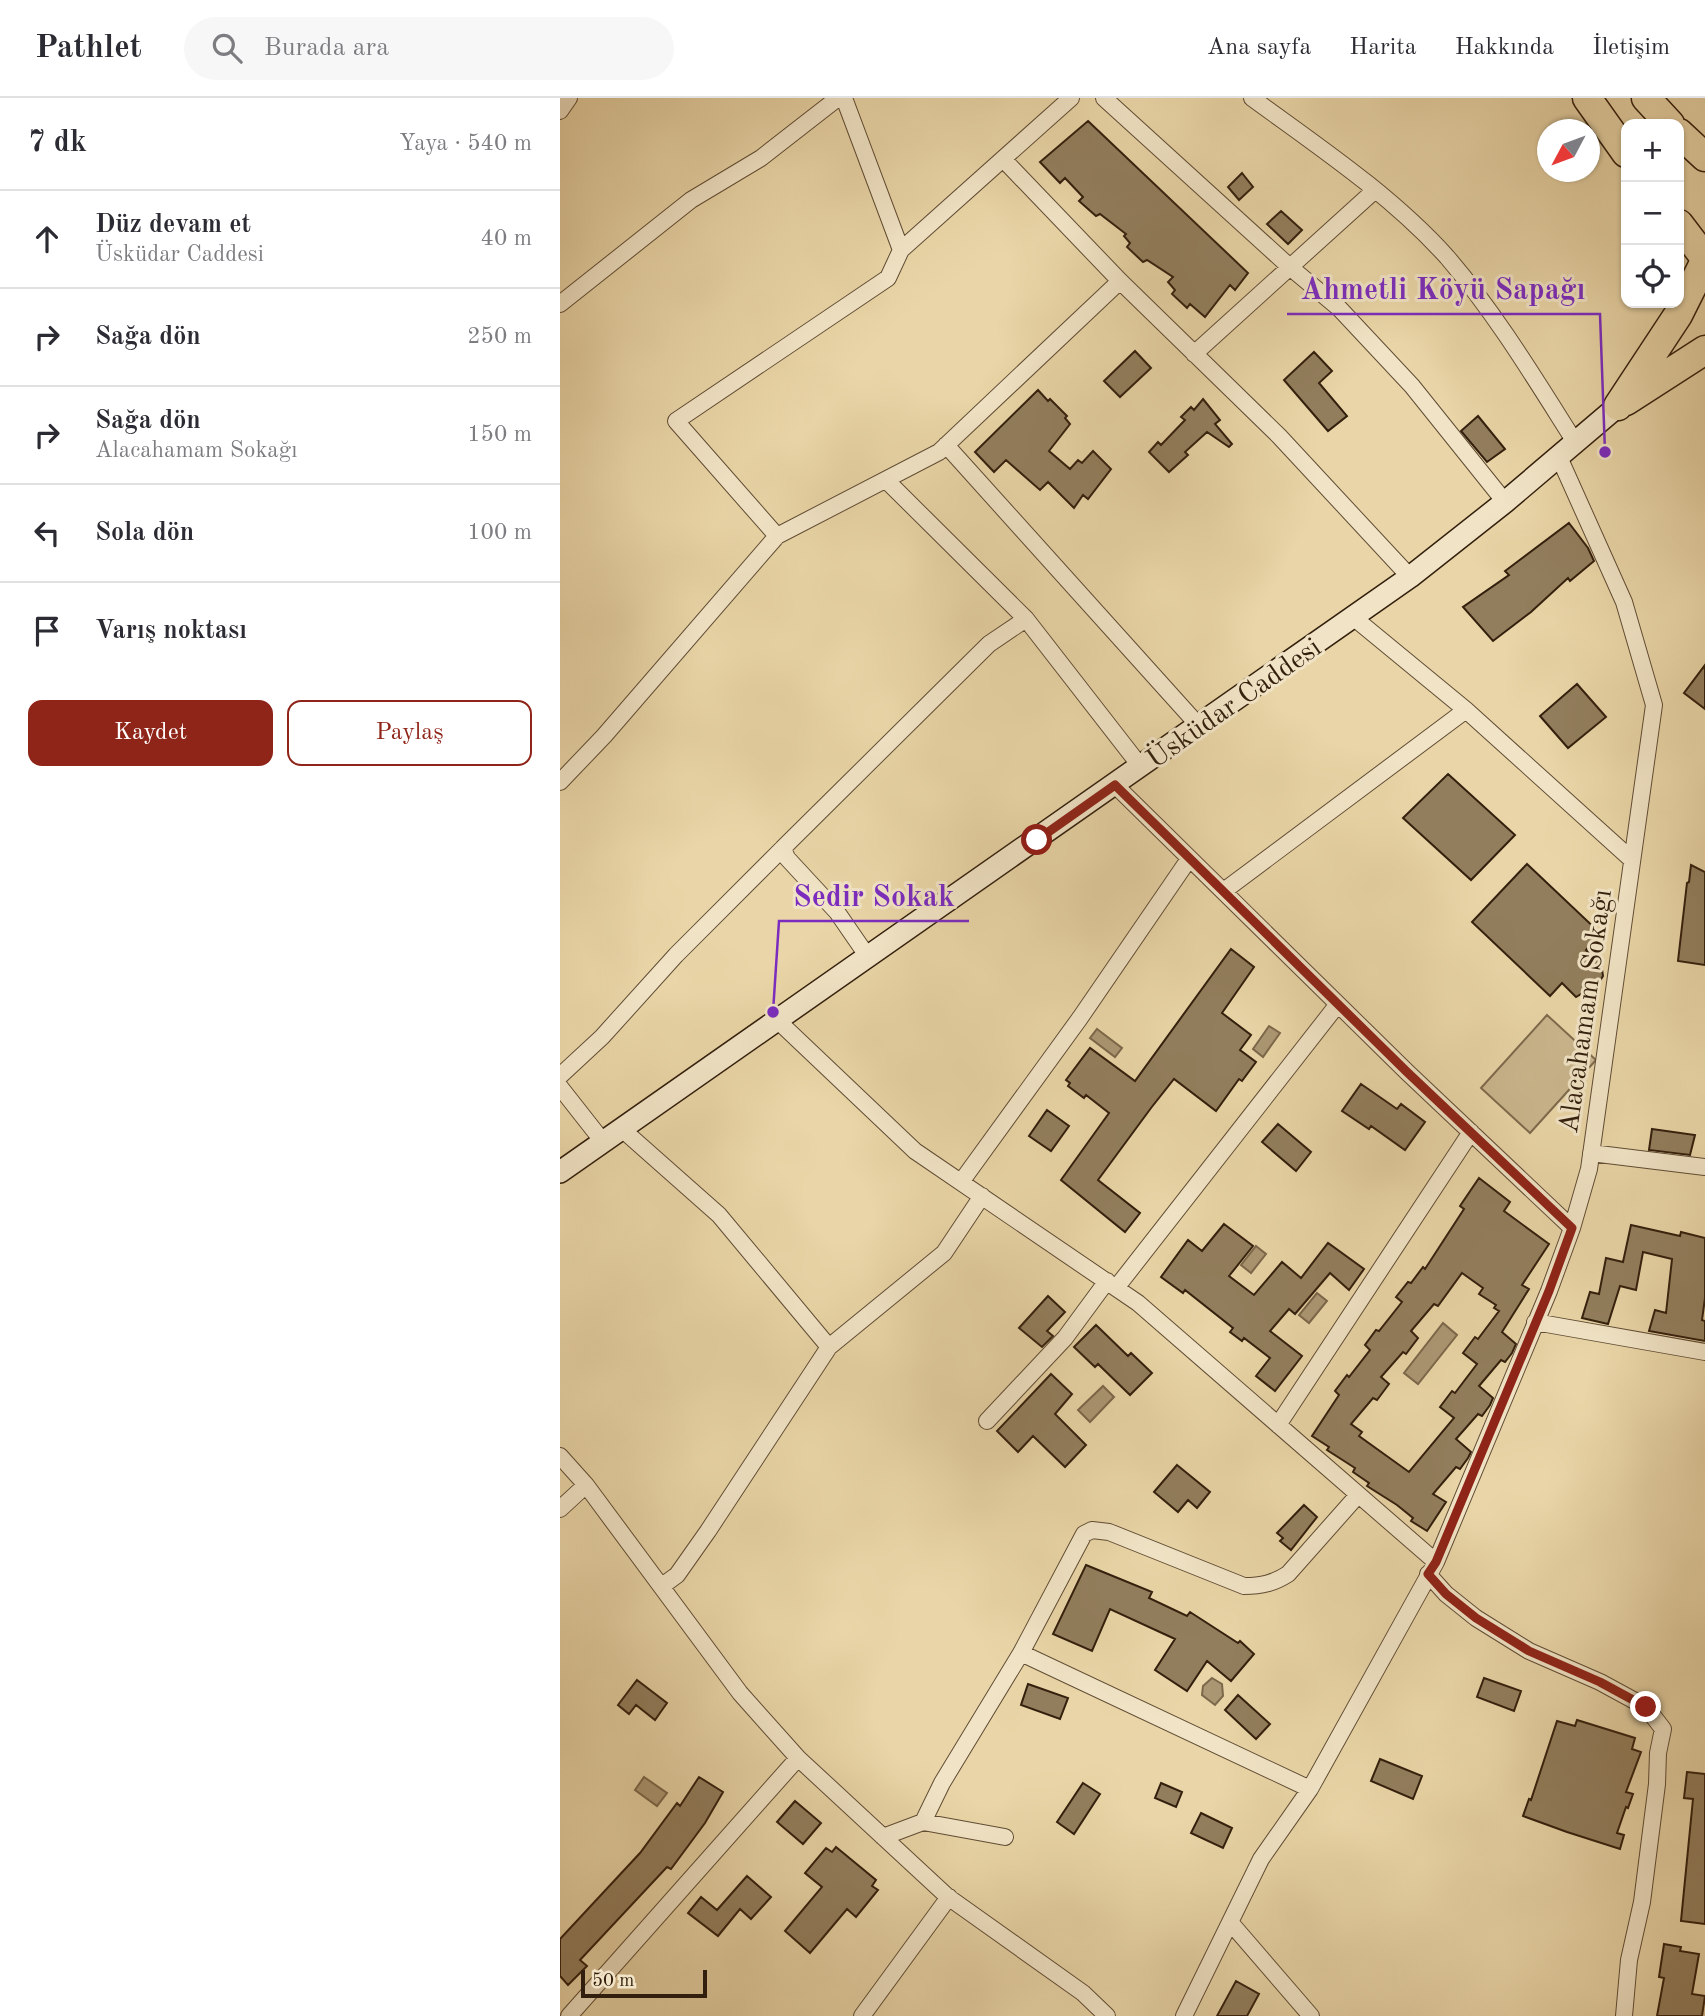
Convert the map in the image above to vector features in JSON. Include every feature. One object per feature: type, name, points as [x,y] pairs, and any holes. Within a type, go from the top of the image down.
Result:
[{"type":"highway","points":[[1587,98],[1621,146]]},
{"type":"highway","points":[[1646,98],[1665,119]]},
{"type":"highway","points":[[1684,134],[1705,142]]},
{"type":"highway","points":[[1684,137],[1705,157]]},
{"type":"highway","points":[[1684,231],[1705,259]]},
{"type":"highway","name":"Üsküdar Caddesi","points":[[1618,406],[1678,315],[1705,259]]},
{"type":"highway","points":[[1618,406],[1660,308]]},
{"type":"highway","name":"Üsküdar Caddesi","points":[[1618,406],[1705,350]]},
{"type":"highway","points":[[1618,406],[1705,373]]},
{"type":"main road","name":"Üsküdar Caddesi","points":[[560,1172],[1410,577],[1505,502],[1618,406]]},
{"type":"street","points":[[560,111],[569,98]]},
{"type":"street","points":[[560,304],[691,200],[761,158],[838,98]]},
{"type":"street","points":[[844,98],[901,250]]},
{"type":"street","points":[[777,536],[676,421],[887,278],[901,250],[1071,98]]},
{"type":"street","points":[[1104,98],[1291,268],[1339,308],[1412,386],[1505,502]]},
{"type":"street","points":[[1252,98],[1401,213],[1446,257],[1510,340],[1575,442]]},
{"type":"street","points":[[1003,159],[1120,281],[1279,436],[1410,577]]},
{"type":"street","points":[[1194,354],[1374,191]]},
{"type":"street","points":[[560,782],[604,736],[777,536],[939,452],[1120,281]]},
{"type":"street","points":[[946,445],[1199,726]]},
{"type":"street","name":"Alacahamam Sokağı","points":[[1184,2016],[1261,1859],[1310,1789],[1432,1568],[1572,1228],[1589,1169],[1654,705],[1624,602],[1559,457]]},
{"type":"street","points":[[886,480],[1026,619],[1141,767]]},
{"type":"street","points":[[1353,617],[1466,710],[1631,859]]},
{"type":"street","points":[[560,1076],[602,1037],[676,956],[783,848],[989,644],[1026,619]]},
{"type":"street","points":[[1225,890],[1466,710]]},
{"type":"street","points":[[1115,785],[1572,1228]]},
{"type":"street","points":[[783,848],[787,858],[836,912],[868,957]]},
{"type":"street","points":[[961,1182],[1080,1018],[1189,859]]},
{"type":"street","points":[[987,1421],[1065,1338],[1111,1284],[1338,1004]]},
{"type":"street","points":[[778,1020],[915,1152],[1138,1303],[1358,1495],[1432,1568],[1446,1594],[1476,1618],[1529,1651],[1600,1682],[1646,1707],[1662,1729],[1642,1902],[1629,1960],[1624,2016]]},
{"type":"street","points":[[560,1087],[604,1143]]},
{"type":"street","points":[[623,1130],[719,1215],[829,1347]]},
{"type":"street","points":[[1278,1425],[1471,1132]]},
{"type":"street","points":[[1591,1153],[1705,1167]]},
{"type":"street","points":[[662,1586],[677,1575],[685,1564],[829,1347],[944,1253],[982,1196]]},
{"type":"street","points":[[1535,1322],[1705,1352]]},
{"type":"street","points":[[560,1456],[586,1485],[740,1693],[798,1758],[949,1897],[1083,1993],[1098,2013]]},
{"type":"street","points":[[560,1509],[586,1485]]},
{"type":"street","points":[[923,1822],[942,1783],[1021,1653],[1066,1572],[1081,1538],[1092,1530],[1109,1532],[1244,1586],[1264,1586],[1288,1574],[1358,1495]]},
{"type":"street","points":[[1021,1653],[1310,1789]]},
{"type":"street","points":[[569,2016],[798,1758]]},
{"type":"street","points":[[884,1837],[923,1822],[1005,1838]]},
{"type":"street","points":[[862,2016],[949,1897]]},
{"type":"street","points":[[1230,1923],[1311,2016]]},
{"type":"shaded area","points":[[1547,1015],[1596,1060],[1530,1133],[1481,1088]]},
{"type":"shaded area","points":[[1269,1026],[1280,1033],[1263,1057],[1253,1049]]},
{"type":"shaded area","points":[[1097,1029],[1122,1048],[1115,1057],[1090,1038]]},
{"type":"shaded area","points":[[1256,1246],[1266,1254],[1251,1273],[1241,1265]]},
{"type":"shaded area","points":[[1317,1293],[1327,1301],[1309,1323],[1299,1315]]},
{"type":"shaded area","points":[[1443,1323],[1457,1335],[1418,1384],[1404,1373]]},
{"type":"shaded area","points":[[1103,1386],[1114,1397],[1090,1422],[1078,1410]]},
{"type":"shaded area","points":[[1212,1678],[1222,1684],[1223,1696],[1215,1705],[1202,1695],[1203,1686]]},
{"type":"shaded area","points":[[644,1777],[667,1793],[657,1806],[635,1790]]},
{"type":"building","points":[[1088,121],[1248,273],[1235,290],[1230,285],[1205,317],[1190,304],[1187,308],[1172,294],[1175,290],[1168,282],[1173,277],[1147,260],[1143,262],[1127,247],[1130,243],[1124,236],[1126,234],[1100,214],[1096,216],[1079,201],[1083,197],[1065,178],[1060,183],[1040,162]]},
{"type":"building","points":[[1242,173],[1253,187],[1239,200],[1228,187]]},
{"type":"building","points":[[1281,211],[1302,230],[1288,244],[1267,224]]},
{"type":"building","points":[[1135,351],[1151,368],[1120,397],[1104,381]]},
{"type":"building","points":[[1314,352],[1332,371],[1319,383],[1347,416],[1328,431],[1284,380]]},
{"type":"building","points":[[1038,390],[1067,416],[1065,418],[1070,424],[1049,451],[1070,469],[1078,460],[1082,463],[1093,451],[1111,469],[1088,499],[1083,495],[1074,508],[1048,482],[1040,490],[1006,460],[994,472],[975,452]]},
{"type":"building","points":[[1203,399],[1220,420],[1215,424],[1232,444],[1229,447],[1207,432],[1185,452],[1188,455],[1169,472],[1149,452],[1158,442],[1161,445],[1185,420],[1181,417],[1191,407],[1194,410]]},
{"type":"building","points":[[1478,416],[1505,449],[1487,462],[1461,431]]},
{"type":"building","points":[[1569,523],[1588,548],[1594,561],[1570,581],[1568,578],[1531,612],[1493,641],[1463,607],[1509,575],[1505,571]]},
{"type":"building","points":[[1705,665],[1705,709],[1684,693]]},
{"type":"building","points":[[1577,684],[1606,717],[1568,748],[1540,716]]},
{"type":"building","points":[[1448,774],[1515,835],[1471,880],[1403,818]]},
{"type":"building","points":[[1527,864],[1600,933],[1586,950],[1601,962],[1603,976],[1598,984],[1576,997],[1562,983],[1550,996],[1472,922]]},
{"type":"building","points":[[1691,865],[1705,872],[1705,965],[1678,961]]},
{"type":"building","points":[[1231,949],[1254,967],[1222,1013],[1251,1035],[1240,1050],[1256,1062],[1242,1081],[1239,1079],[1216,1111],[1174,1079],[1151,1108],[1098,1180],[1140,1213],[1125,1232],[1061,1180],[1109,1113],[1086,1095],[1084,1098],[1068,1086],[1070,1083],[1066,1080],[1090,1048],[1135,1081]]},
{"type":"building","points":[[1361,1084],[1397,1109],[1401,1104],[1425,1122],[1405,1150],[1371,1126],[1369,1129],[1342,1111]]},
{"type":"building","points":[[1047,1110],[1069,1126],[1051,1151],[1029,1136]]},
{"type":"building","points":[[1278,1124],[1311,1152],[1296,1171],[1262,1142]]},
{"type":"building","points":[[1652,1129],[1695,1135],[1690,1155],[1649,1150]]},
{"type":"building","points":[[1479,1178],[1510,1202],[1504,1211],[1549,1244],[1522,1285],[1529,1289],[1502,1332],[1516,1344],[1512,1353],[1505,1362],[1501,1360],[1479,1386],[1493,1398],[1490,1405],[1482,1416],[1478,1414],[1456,1439],[1471,1452],[1460,1469],[1456,1467],[1433,1494],[1446,1502],[1427,1531],[1411,1521],[1413,1518],[1397,1505],[1367,1486],[1369,1483],[1353,1472],[1355,1468],[1327,1450],[1329,1447],[1312,1436],[1339,1395],[1335,1391],[1370,1350],[1365,1345],[1376,1330],[1379,1331],[1402,1302],[1396,1297],[1423,1267],[1425,1269],[1464,1209],[1460,1206]],"holes":[[[1462,1273],[1483,1288],[1479,1294],[1496,1305],[1494,1308],[1499,1311],[1478,1339],[1475,1337],[1463,1353],[1477,1364],[1455,1393],[1452,1391],[1440,1407],[1454,1418],[1409,1472],[1359,1436],[1362,1432],[1351,1424],[1373,1398],[1377,1400],[1389,1384],[1381,1377],[1403,1352],[1406,1354],[1418,1338],[1411,1331],[1434,1304],[1438,1306]]]},
{"type":"building","points":[[1224,1224],[1253,1246],[1229,1276],[1254,1295],[1282,1262],[1301,1278],[1328,1243],[1364,1269],[1349,1290],[1330,1273],[1295,1314],[1289,1309],[1270,1331],[1302,1356],[1275,1391],[1256,1376],[1270,1358],[1244,1338],[1242,1341],[1230,1332],[1233,1328],[1185,1290],[1183,1293],[1161,1277],[1188,1240],[1202,1251]]},
{"type":"building","points":[[1631,1225],[1680,1236],[1681,1232],[1705,1238],[1705,1298],[1702,1320],[1705,1321],[1705,1341],[1649,1331],[1655,1310],[1666,1313],[1672,1259],[1643,1252],[1636,1290],[1620,1286],[1608,1324],[1582,1318],[1590,1292],[1599,1294],[1606,1258],[1623,1262]]},
{"type":"building","points":[[1048,1296],[1065,1312],[1047,1331],[1053,1336],[1042,1347],[1019,1328]]},
{"type":"building","points":[[1096,1325],[1128,1356],[1131,1353],[1152,1373],[1130,1395],[1098,1364],[1095,1367],[1074,1347]]},
{"type":"building","points":[[1051,1374],[1072,1394],[1055,1414],[1086,1445],[1065,1467],[1033,1436],[1018,1452],[997,1431]]},
{"type":"building","points":[[1177,1465],[1210,1492],[1197,1508],[1188,1500],[1178,1512],[1154,1492]]},
{"type":"building","points":[[1304,1505],[1317,1517],[1291,1550],[1280,1541],[1283,1538],[1277,1533]]},
{"type":"building","points":[[1086,1565],[1152,1592],[1149,1598],[1187,1616],[1190,1612],[1238,1643],[1240,1641],[1254,1654],[1231,1681],[1207,1661],[1187,1691],[1155,1670],[1175,1639],[1110,1609],[1092,1651],[1053,1634]]},
{"type":"building","points":[[1484,1678],[1521,1691],[1514,1711],[1477,1697]]},
{"type":"building","points":[[637,1680],[667,1703],[655,1720],[636,1705],[629,1714],[618,1705]]},
{"type":"building","points":[[1028,1684],[1068,1698],[1060,1719],[1021,1705]]},
{"type":"building","points":[[1238,1695],[1270,1724],[1256,1739],[1225,1710]]},
{"type":"building","points":[[1577,1720],[1635,1738],[1632,1749],[1641,1752],[1626,1792],[1633,1794],[1617,1833],[1624,1835],[1620,1849],[1523,1816],[1529,1799],[1531,1800],[1557,1721],[1575,1726]]},
{"type":"building","points":[[1380,1759],[1422,1776],[1413,1799],[1371,1781]]},
{"type":"building","points":[[1687,1772],[1705,1774],[1705,1924],[1681,1921],[1693,1799],[1684,1798]]},
{"type":"building","points":[[699,1777],[723,1792],[705,1823],[671,1869],[667,1867],[580,1960],[587,1966],[568,1985],[560,1976],[560,1939],[640,1853],[677,1803],[680,1806]]},
{"type":"building","points":[[1083,1783],[1100,1794],[1074,1834],[1057,1822]]},
{"type":"building","points":[[1161,1783],[1182,1792],[1176,1807],[1155,1798]]},
{"type":"building","points":[[795,1801],[821,1823],[803,1844],[777,1822]]},
{"type":"building","points":[[1201,1813],[1232,1828],[1223,1848],[1191,1833]]},
{"type":"building","points":[[836,1847],[876,1880],[872,1886],[878,1890],[856,1917],[847,1909],[810,1953],[785,1931],[822,1887],[805,1873],[826,1848],[832,1852]]},
{"type":"building","points":[[747,1876],[771,1897],[751,1919],[740,1909],[718,1936],[688,1913],[701,1897],[717,1910]]},
{"type":"building","points":[[1664,1944],[1681,1947],[1680,1951],[1699,1954],[1692,1994],[1705,1996],[1702,2016],[1657,2016],[1664,1978],[1659,1977]]},
{"type":"building","points":[[1236,1981],[1259,1994],[1247,2016],[1217,2016]]},
{"type":"place","name":"Ahmetli Köyü Sapağı","points":[[1605,452]]},
{"type":"place","name":"Sedir Sokak","points":[[773,1012]]},
{"type":"route","points":[[1037,840],[1115,785],[1189,859],[1225,890],[1407,1072],[1572,1228],[1549,1291],[1436,1562],[1428,1574],[1446,1594],[1476,1618],[1529,1651],[1600,1682],[1623,1697],[1646,1707]]}]
